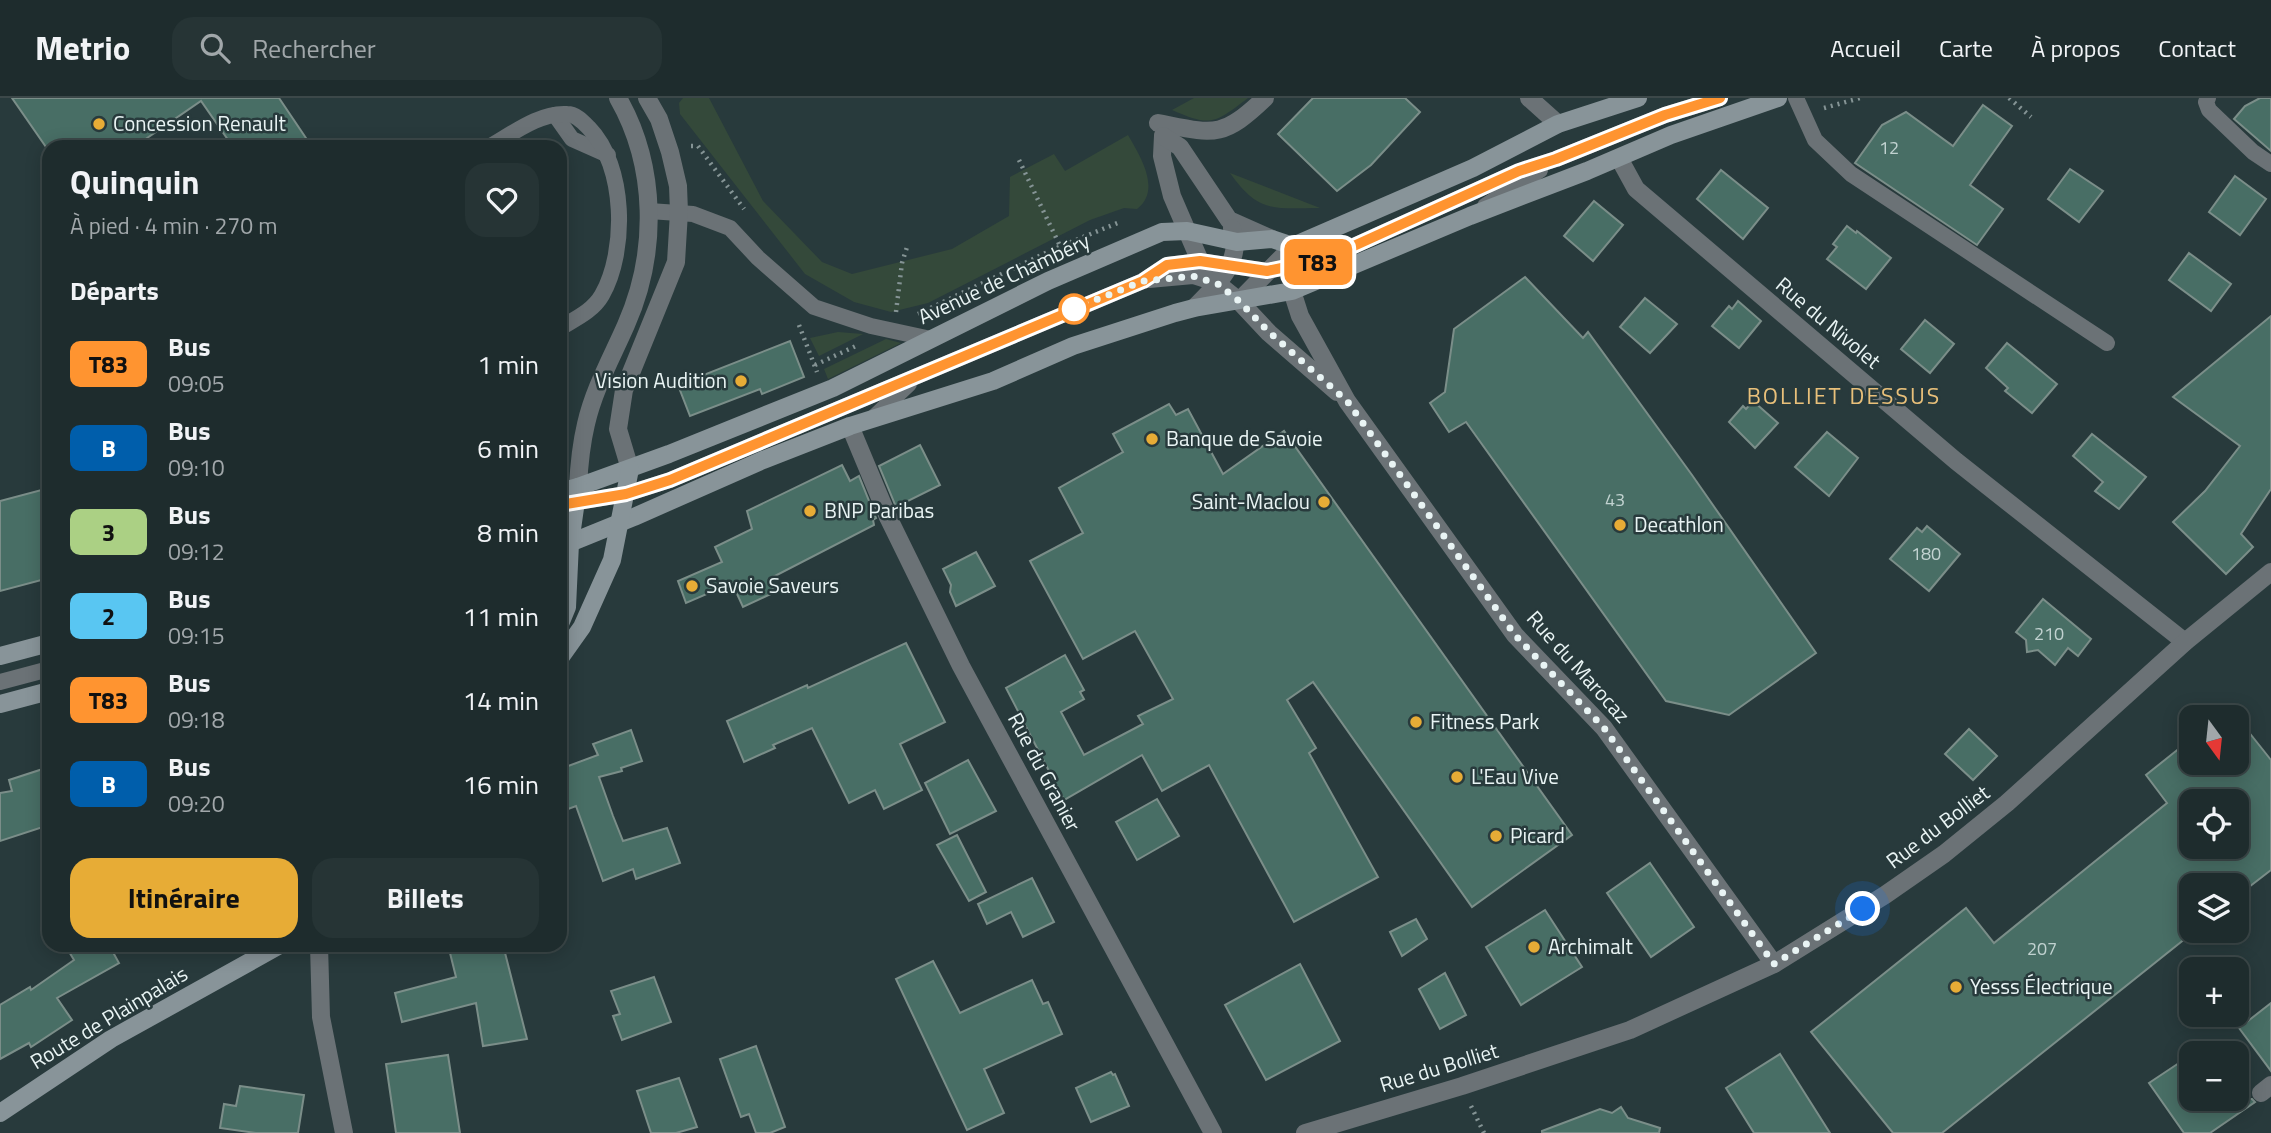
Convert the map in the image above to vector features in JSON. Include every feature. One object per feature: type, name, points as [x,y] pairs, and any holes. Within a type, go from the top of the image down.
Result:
[{"type":"main road","points":[[1293,247],[1473,167],[1558,124],[1638,98]]},
{"type":"main road","points":[[567,543],[620,523],[763,460],[850,426],[993,381],[1073,346],[1194,308],[1292,291],[1671,135],[1778,98]]},
{"type":"main road","name":"Avenue de Chambéry","points":[[569,496],[630,468],[834,388],[1048,281],[1162,232],[1187,231],[1237,242],[1272,239],[1293,247]]},
{"type":"main road","points":[[567,648],[582,627],[611,561],[630,468]]},
{"type":"main road","points":[[0,656],[42,645]]},
{"type":"main road","points":[[0,704],[42,693]]},
{"type":"main road","name":"Route de Plainpalais","points":[[0,1113],[111,1038],[267,952]]},
{"type":"street","points":[[569,496],[597,387],[628,322],[646,260],[649,211],[643,159],[630,120],[618,98]]},
{"type":"street","points":[[1158,123],[1212,132],[1231,127],[1265,98]]},
{"type":"street","points":[[1529,98],[1558,124]]},
{"type":"street","points":[[630,468],[618,429],[624,390],[676,262],[679,212],[678,186],[670,152],[659,119],[647,100]]},
{"type":"street","name":"Rue du Marocaz","points":[[1229,220],[1180,147],[1163,136],[1162,156],[1175,205],[1200,261],[1218,284],[1347,401]]},
{"type":"street","name":"Rue du Nivolet","points":[[1619,158],[1636,189],[1956,461],[2185,642]]},
{"type":"street","points":[[1229,220],[1272,239]]},
{"type":"street","points":[[1194,308],[1218,284],[1230,266],[1237,242],[1229,220]]},
{"type":"street","points":[[1239,301],[1293,247]]},
{"type":"street","name":"Rue du Marocaz","points":[[1292,291],[1300,316],[1347,401],[1515,635],[1604,728],[1774,964]]},
{"type":"street","name":"Rue du Granier","points":[[850,426],[888,517],[961,666],[1213,1133]]},
{"type":"street","name":"Rue du Bolliet","points":[[1305,1133],[1462,1086],[1630,1030],[1774,964],[1885,895],[1944,854],[2007,803],[2185,642],[2271,572]]},
{"type":"street","points":[[319,952],[321,1017],[344,1133]]},
{"type":"lane","points":[[569,496],[626,494],[685,474],[1143,281],[1167,265],[1200,261],[1267,271],[1325,259],[1519,171],[1665,115],[1720,98]]},
{"type":"lane","points":[[1796,98],[1815,140],[1851,174],[2107,344]]},
{"type":"lane","points":[[2208,98],[2206,102],[2209,110],[2253,152],[2271,164]]},
{"type":"lane","points":[[501,140],[540,118],[570,113],[592,131],[608,155],[618,198],[617,242],[611,274],[594,306],[567,323]]},
{"type":"lane","points":[[1470,216],[1556,159]]},
{"type":"lane","points":[[649,211],[679,212],[730,228],[758,258],[814,307],[871,326],[930,339]]},
{"type":"lane","points":[[1143,281],[1193,276],[1218,284]]},
{"type":"lane","points":[[873,418],[917,377]]},
{"type":"lane","points":[[0,682],[42,671]]},
{"type":"path","points":[[2009,98],[2031,117]]},
{"type":"path","points":[[683,148],[698,146],[747,214]]},
{"type":"path","points":[[1019,160],[1060,246]]},
{"type":"path","points":[[914,315],[1060,246],[1124,221]]},
{"type":"path","points":[[907,247],[902,263],[895,316],[907,317]]},
{"type":"path","points":[[795,314],[820,378]]},
{"type":"path","points":[[815,365],[867,340]]},
{"type":"green space","points":[[683,98],[709,98],[763,201],[822,262],[852,274],[952,249],[1009,216],[1010,177],[1054,154],[1065,171],[1128,135],[1143,163],[1148,192],[1137,209],[1124,208],[1090,220],[928,303],[891,312],[854,302],[805,274],[680,114],[679,103]]},
{"type":"green space","points":[[1194,98],[1248,98],[1212,120],[1196,119],[1172,110]]},
{"type":"green space","points":[[1230,173],[1320,208],[1269,206],[1250,196]]},
{"type":"green space","points":[[838,332],[863,334],[819,356],[810,338]]},
{"type":"green space","points":[[886,339],[901,343],[828,379],[824,369]]},
{"type":"building","name":"Concession Renault","points":[[12,98],[279,98],[307,140],[228,140],[201,101],[144,140],[42,141]]},
{"type":"building","points":[[1313,98],[1405,98],[1420,112],[1371,165],[1337,191],[1278,134]]},
{"type":"building","points":[[2260,98],[2271,98],[2271,151],[2234,119],[2245,106]]},
{"type":"building","points":[[1983,105],[2012,126],[1970,185],[2003,209],[1977,245],[1855,163],[1882,125],[1906,112],[1953,146]]},
{"type":"building","points":[[2070,169],[2103,191],[2079,222],[2048,199]]},
{"type":"building","points":[[1721,170],[1768,208],[1743,239],[1697,199]]},
{"type":"building","points":[[2235,176],[2266,199],[2240,235],[2209,212]]},
{"type":"building","points":[[1594,201],[1623,225],[1593,261],[1564,236]]},
{"type":"building","points":[[1847,226],[1891,258],[1866,289],[1827,259],[1837,247],[1833,244]]},
{"type":"building","points":[[2189,253],[2231,284],[2211,311],[2169,280]]},
{"type":"building","points":[[1525,277],[1583,338],[1588,332],[1816,653],[1729,715],[1666,701],[1466,422],[1449,432],[1430,403],[1445,392],[1454,329]]},
{"type":"building","points":[[1645,298],[1677,324],[1650,353],[1620,327]]},
{"type":"building","points":[[1738,301],[1761,321],[1739,348],[1712,326],[1729,306],[1732,309]]},
{"type":"building","points":[[2271,316],[2271,489],[2241,534],[2253,547],[2226,574],[2173,522],[2205,491],[2240,446],[2173,397]]},
{"type":"building","points":[[1925,320],[1954,344],[1930,373],[1901,349]]},
{"type":"building","name":"Vision Audition","points":[[790,341],[804,377],[762,394],[760,389],[690,416],[678,385]]},
{"type":"building","points":[[2007,343],[2057,384],[2032,413],[2005,391],[2008,388],[1986,368]]},
{"type":"building","points":[[1753,401],[1778,423],[1755,448],[1729,422],[1743,406],[1746,409]]},
{"type":"building","points":[[1169,404],[1176,415],[1188,409],[1223,474],[1284,431],[1572,835],[1472,907],[1313,682],[1287,700],[1316,748],[1309,753],[1378,877],[1294,922],[1209,765],[1162,791],[1142,755],[1064,800],[1006,688],[1065,655],[1084,690],[1080,692],[1084,699],[1061,712],[1084,755],[1143,724],[1138,716],[1173,699],[1135,631],[1083,659],[1030,561],[1083,533],[1059,488],[1123,452],[1113,434]]},
{"type":"building","points":[[1827,432],[1858,458],[1829,496],[1795,467]]},
{"type":"building","points":[[2092,434],[2146,477],[2119,509],[2095,491],[2103,482],[2073,456]]},
{"type":"building","points":[[920,445],[940,485],[896,507],[879,466]]},
{"type":"building","points":[[842,465],[850,481],[859,476],[876,518],[873,520],[874,525],[769,579],[775,592],[743,607],[732,583],[686,603],[678,581],[722,562],[715,547],[752,529],[747,511]]},
{"type":"building","points":[[42,490],[42,580],[0,591],[0,501]]},
{"type":"building","points":[[1927,526],[1960,554],[1929,591],[1890,559],[1917,528],[1922,532]]},
{"type":"building","points":[[976,552],[995,586],[956,606],[950,592],[951,585],[943,569]]},
{"type":"building","points":[[2043,599],[2091,639],[2078,656],[2068,648],[2055,665],[2038,650],[2027,652],[2026,640],[2016,632]]},
{"type":"building","points":[[906,643],[945,722],[900,744],[922,790],[884,809],[875,790],[849,803],[812,728],[773,745],[775,748],[744,762],[727,721],[807,685],[808,688]]},
{"type":"building","points":[[1969,729],[1997,756],[1973,780],[1945,754]]},
{"type":"building","points":[[631,730],[642,761],[621,768],[622,771],[599,777],[613,816],[623,841],[667,828],[680,863],[636,879],[633,869],[603,881],[576,806],[567,809],[567,766],[598,755],[593,744]]},
{"type":"building","points":[[2249,732],[2271,760],[2271,870],[2249,887],[2249,873],[2179,873],[2180,943],[1942,1133],[1893,1133],[1811,1032],[1966,908],[1994,943],[2167,803],[2146,775],[2179,749],[2179,775],[2249,775]]},
{"type":"building","points":[[968,760],[996,811],[950,834],[925,783]]},
{"type":"building","points":[[42,769],[42,827],[0,841],[0,793],[12,791],[9,780]]},
{"type":"building","points":[[1157,799],[1179,836],[1137,860],[1116,822]]},
{"type":"building","points":[[957,835],[986,892],[969,901],[937,845]]},
{"type":"building","points":[[1650,863],[1694,927],[1651,957],[1607,893]]},
{"type":"building","points":[[1032,878],[1054,922],[1023,937],[1011,912],[987,924],[978,904]]},
{"type":"building","points":[[1545,910],[1582,967],[1521,1005],[1486,947]]},
{"type":"building","points":[[1416,919],[1427,939],[1402,956],[1390,932]]},
{"type":"building","points":[[69,952],[113,952],[119,963],[57,998],[72,1020],[31,1047],[29,1043],[0,1059],[0,1005],[30,987],[31,990],[74,960]]},
{"type":"building","points":[[450,952],[505,952],[527,1039],[483,1046],[476,1003],[402,1022],[395,993],[456,977]]},
{"type":"building","points":[[933,961],[960,1013],[1032,980],[1043,1004],[1048,1002],[1062,1034],[984,1069],[1004,1113],[967,1130],[896,979]]},
{"type":"building","points":[[1300,964],[1340,1041],[1266,1080],[1225,1005]]},
{"type":"building","points":[[1445,973],[1466,1015],[1440,1029],[1419,989]]},
{"type":"building","points":[[654,977],[671,1022],[622,1040],[613,1016],[620,1014],[611,991]]},
{"type":"building","points":[[2271,1003],[2271,1071],[2239,1028],[2249,1027],[2249,1020]]},
{"type":"building","points":[[756,1046],[785,1127],[770,1133],[756,1133],[749,1114],[741,1117],[720,1059]]},
{"type":"building","points":[[1780,1054],[1830,1133],[1754,1133],[1726,1088]]},
{"type":"building","points":[[448,1055],[460,1133],[396,1133],[386,1064]]},
{"type":"building","points":[[2179,1063],[2179,1111],[2242,1111],[2210,1133],[2184,1133],[2149,1083]]},
{"type":"building","points":[[1111,1072],[1115,1074],[1129,1106],[1091,1122],[1076,1088]]},
{"type":"building","points":[[679,1078],[697,1127],[676,1133],[651,1133],[637,1091]]},
{"type":"building","points":[[240,1086],[304,1095],[298,1133],[256,1133],[220,1128],[224,1104],[236,1106]]},
{"type":"building","points":[[1621,1107],[1628,1118],[1660,1128],[1659,1133],[1542,1133],[1600,1109],[1612,1113]]},
{"type":"bus line","name":"T83","points":[[567,503],[626,494],[670,480],[1143,281],[1167,265],[1200,261],[1267,271],[1312,263],[1519,171],[1665,115],[1720,98]]},
{"type":"place","name":"Concession Renault","points":[[99,124]]},
{"type":"place","name":"Vision Audition","points":[[741,381]]},
{"type":"place","name":"Banque de Savoie","points":[[1152,439]]},
{"type":"place","name":"Saint-Maclou","points":[[1324,502]]},
{"type":"place","name":"BNP Paribas","points":[[810,511]]},
{"type":"place","name":"Decathlon","points":[[1620,525]]},
{"type":"place","name":"Savoie Saveurs","points":[[692,586]]},
{"type":"place","name":"Fitness Park","points":[[1416,722]]},
{"type":"place","name":"L'Eau Vive","points":[[1457,777]]},
{"type":"place","name":"Picard","points":[[1496,836]]},
{"type":"place","name":"Archimalt","points":[[1534,947]]},
{"type":"place","name":"Yesss Électrique","points":[[1956,987]]},
{"type":"district","name":"BOLLIET DESSUS","points":[[1844,396]]},
{"type":"route","points":[[1074,309],[1068,311],[1143,281],[1193,276],[1218,284],[1347,401],[1515,635],[1604,728],[1774,964],[1863,909]]}]
